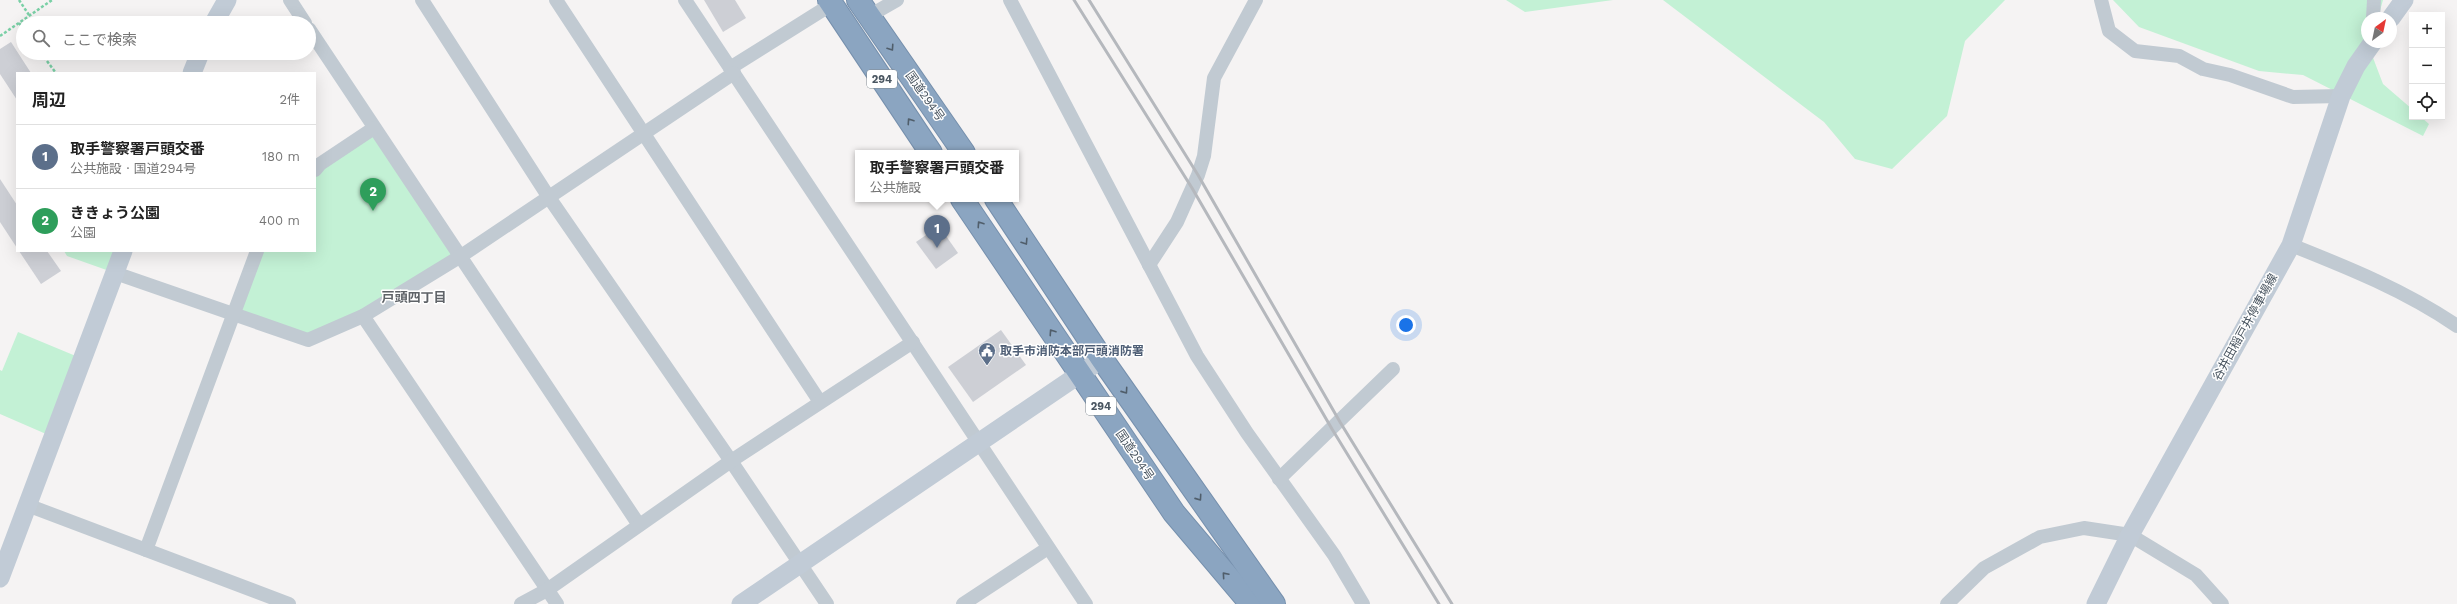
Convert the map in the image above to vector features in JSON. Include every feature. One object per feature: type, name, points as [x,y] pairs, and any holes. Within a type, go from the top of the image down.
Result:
[{"type":"highway","name":"294","points":[[831,2],[929,150]]},
{"type":"highway","name":"国道294号","points":[[864,8],[962,150]]},
{"type":"highway","name":"国道294号","points":[[964,202],[1174,513],[1251,604]]},
{"type":"highway","name":"294","points":[[998,202],[1102,359],[1274,604]]},
{"type":"street","points":[[218,16],[227,0]]},
{"type":"street","points":[[290,0],[300,16]]},
{"type":"street","points":[[422,0],[548,196],[731,461],[827,604]]},
{"type":"street","points":[[556,0],[644,131],[820,402]]},
{"type":"street","points":[[685,0],[1086,604]]},
{"type":"street","points":[[864,8],[897,0]]},
{"type":"street","points":[[1010,0],[1197,356],[1279,479],[1334,555],[1363,604]]},
{"type":"street","points":[[1149,265],[1177,222],[1198,174],[1204,156],[1214,78],[1256,0]]},
{"type":"street","points":[[2101,0],[2109,32],[2135,51],[2179,56],[2203,69],[2230,75],[2293,97],[2340,96]]},
{"type":"street","points":[[2373,12],[2374,0]]},
{"type":"street","points":[[2395,12],[2404,0]]},
{"type":"street","points":[[114,273],[308,340],[363,316],[461,256],[831,2]]},
{"type":"street","points":[[316,40],[639,525]]},
{"type":"street","name":"谷井田稲戸井停車場線","points":[[2096,604],[2130,535],[2291,245],[2340,96],[2356,66],[2369,48]]},
{"type":"street","points":[[192,72],[197,60]]},
{"type":"street","points":[[316,169],[320,164],[374,128]]},
{"type":"street","points":[[2291,245],[2389,285],[2432,309],[2457,326]]},
{"type":"street","points":[[0,578],[123,252]]},
{"type":"street","points":[[146,550],[257,252]]},
{"type":"street","points":[[363,316],[557,604]]},
{"type":"street","points":[[520,604],[547,590],[731,461],[913,342]]},
{"type":"street","points":[[741,604],[1102,359]]},
{"type":"street","points":[[1279,479],[1393,369]]},
{"type":"street","points":[[27,505],[146,550],[259,599],[289,604]]},
{"type":"street","points":[[1947,604],[1984,568],[2040,537],[2084,528],[2130,535],[2196,575],[2222,604]]},
{"type":"street","points":[[963,604],[1048,548]]},
{"type":"path","points":[[19,0],[29,16],[52,0]]},
{"type":"path","points":[[0,36],[16,25]]},
{"type":"path","points":[[46,60],[55,72]]},
{"type":"green space","points":[[1506,0],[1613,0],[1525,12]]},
{"type":"green space","points":[[1663,0],[2005,0],[1965,41],[1947,116],[1892,169],[1855,159],[1824,122]]},
{"type":"green space","points":[[2113,0],[2383,0],[2380,12],[2361,12],[2361,48],[2369,48],[2383,84],[2409,106],[2409,120],[2424,120],[2429,124],[2423,136],[2303,75],[2259,71],[2139,27]]},
{"type":"green space","points":[[374,128],[461,256],[308,340],[232,315],[257,252],[316,252],[316,169]]},
{"type":"green space","points":[[65,252],[123,252],[115,273],[67,256]]},
{"type":"green space","points":[[18,332],[83,359],[53,437],[0,414],[0,370],[2,371]]},
{"type":"building","points":[[704,0],[735,0],[746,18],[723,32]]},
{"type":"building","points":[[11,42],[16,50],[16,60],[23,60],[30,72],[16,72],[16,98],[0,74],[0,49]]},
{"type":"building","points":[[0,179],[16,203],[16,246],[0,222]]},
{"type":"building","points":[[939,226],[958,253],[936,269],[916,242]]},
{"type":"building","points":[[20,252],[48,252],[61,271],[41,284]]},
{"type":"building","name":"取手市消防本部戸頭消防署","points":[[1001,330],[1026,365],[973,402],[948,367]]},
{"type":"railway","points":[[1074,0],[1192,188],[1332,429],[1439,604]]},
{"type":"railway","points":[[1089,0],[1198,175],[1340,422],[1452,604]]},
{"type":"place","name":"ききょう公園","points":[[373,211]]},
{"type":"place","name":"取手警察署戸頭交番","points":[[937,248]]},
{"type":"place","name":"取手市消防本部戸頭消防署","points":[[987,366]]},
{"type":"district","name":"戸頭四丁目","points":[[414,297]]}]
